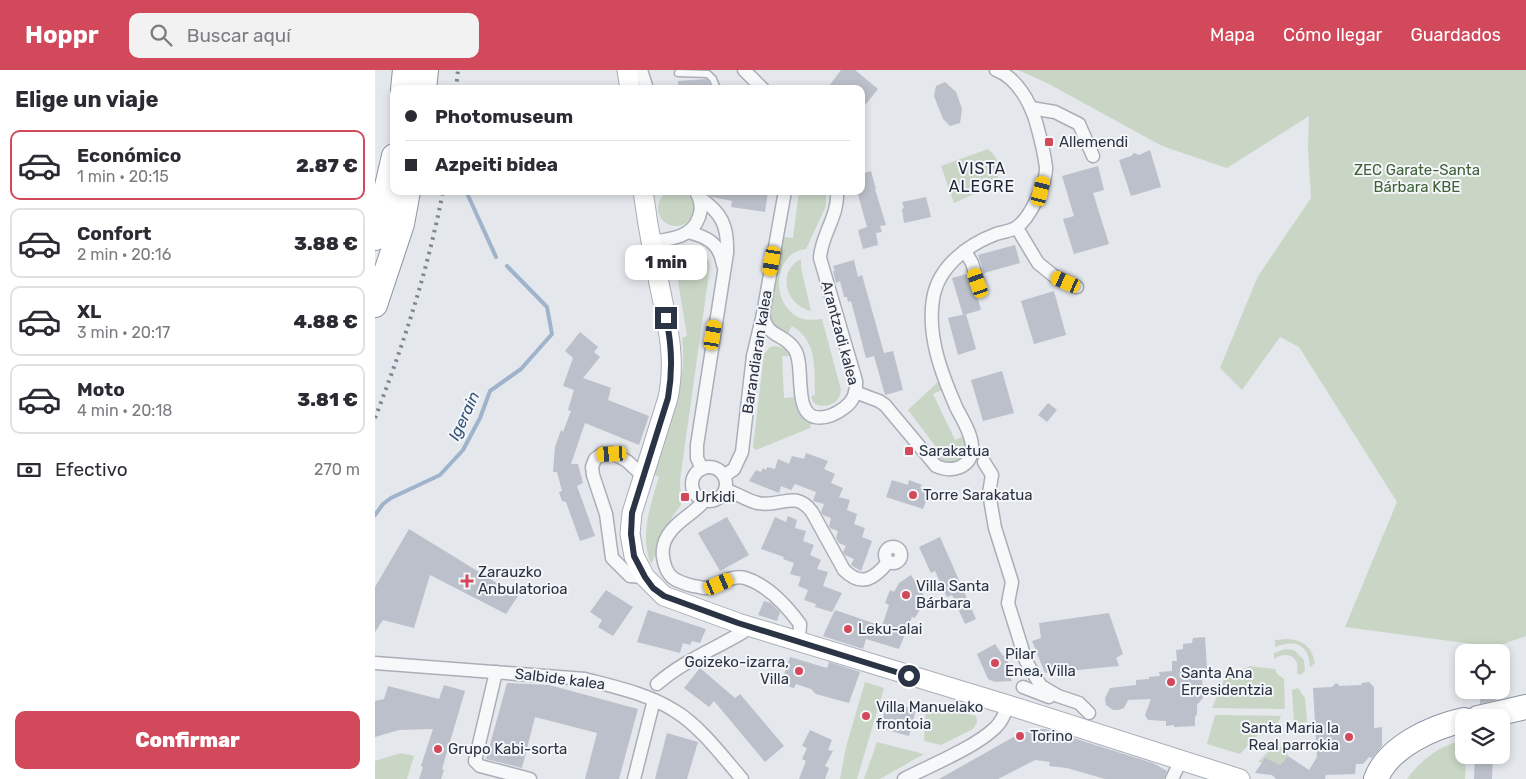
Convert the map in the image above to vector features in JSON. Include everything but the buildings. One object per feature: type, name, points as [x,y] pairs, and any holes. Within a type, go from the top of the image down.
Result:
[{"type":"highway","points":[[403,85],[405,70]]},
{"type":"highway","points":[[424,85],[426,70]]},
{"type":"highway","points":[[375,238],[390,173]]},
{"type":"highway","points":[[375,305],[401,224],[407,195]]},
{"type":"highway","points":[[1510,711],[1526,707]]},
{"type":"highway","points":[[1380,778],[1401,747],[1431,731],[1455,723]]},
{"type":"main road","points":[[627,70],[629,85]]},
{"type":"main road","points":[[644,195],[650,242],[670,336],[672,369],[668,398],[632,513],[631,534],[634,556],[645,577],[664,596],[738,623],[892,671],[1008,705],[1086,721],[1181,760],[1240,779]]},
{"type":"street","points":[[641,70],[646,85]]},
{"type":"street","points":[[744,70],[759,85]]},
{"type":"street","points":[[855,392],[885,405],[937,466],[945,469],[955,469],[965,465],[969,460],[972,449],[971,438],[943,378],[933,335],[932,310],[936,285],[941,275],[951,263],[965,251],[995,234],[1017,228],[1030,214],[1041,191],[1046,168],[1031,108],[1016,84],[1002,72],[996,70]]},
{"type":"street","points":[[1031,108],[1055,112],[1079,124],[1093,156]]},
{"type":"street","points":[[646,213],[651,195]]},
{"type":"street","points":[[650,242],[674,238],[689,232],[695,226],[701,213],[698,195]]},
{"type":"street","points":[[699,195],[715,209],[723,223],[727,240],[697,445],[697,458],[701,469]]},
{"type":"street","name":"Barandiaran kalea","points":[[724,476],[734,469],[742,452],[753,356],[763,314],[784,195]]},
{"type":"street","name":"Arantzadi kalea","points":[[763,314],[767,328],[790,344],[797,354],[802,401],[808,414],[817,418],[832,415],[849,405],[855,392],[856,382],[819,258],[821,247],[837,209],[837,195]]},
{"type":"street","points":[[1017,228],[1038,263],[1054,276],[1077,286]]},
{"type":"street","points":[[689,232],[713,242],[722,256],[724,267]]},
{"type":"street","points":[[965,251],[972,263],[978,283]]},
{"type":"street","points":[[753,356],[766,342],[779,338]]},
{"type":"street","points":[[643,476],[627,461],[612,454],[602,454],[595,459],[592,467],[605,514],[612,558],[630,576],[645,577]]},
{"type":"street","points":[[984,462],[992,475],[989,493],[995,528],[1013,582],[1008,603],[1026,661],[1041,686],[1057,696],[1079,703],[1086,721]]},
{"type":"street","points":[[701,469],[716,469],[724,476],[726,480],[725,490],[715,501],[704,501],[695,494],[693,483],[701,469]]},
{"type":"street","points":[[725,490],[761,504],[792,500],[806,505],[813,512],[844,570],[850,576],[865,580],[879,573],[888,562]]},
{"type":"street","points":[[704,501],[675,525],[667,536],[662,551],[665,568],[674,579],[704,588],[733,578],[743,577],[761,584],[786,606],[801,624],[799,641]]},
{"type":"street","points":[[657,684],[681,665],[743,632]]},
{"type":"street","name":"Salbide kalea","points":[[375,663],[585,679],[654,700],[677,711],[698,730],[742,779]]},
{"type":"street","points":[[496,672],[475,761],[480,766],[530,779]]},
{"type":"street","points":[[1023,687],[1086,721]]},
{"type":"street","points":[[634,779],[654,700]]},
{"type":"street","points":[[904,779],[965,748],[996,728],[1008,705]]},
{"type":"street","points":[[1172,779],[1181,760]]},
{"type":"lane","points":[[678,73],[708,74],[715,85]]},
{"type":"green space","name":"ZEC Garate-Santa Bárbara KBE","points":[[1018,70],[1526,70],[1526,636],[1503,644],[1472,644],[1345,627],[1397,502],[1299,347],[1280,337],[1242,390],[1220,368],[1258,276],[1311,198],[1308,149],[1309,116],[1227,168],[1162,146],[1047,83]]},
{"type":"green space","points":[[988,149],[999,165],[996,184],[954,203],[941,166]]},
{"type":"green space","points":[[663,195],[689,195],[693,201],[693,215],[683,225],[669,225],[659,215],[659,201]]},
{"type":"green space","points":[[798,195],[826,195],[826,206],[806,249],[794,253],[786,261],[779,277],[779,286],[780,295],[784,303],[796,316],[812,320],[822,319],[841,390],[836,401],[826,406],[817,405],[813,402],[811,396],[815,395],[814,366],[813,356],[806,339],[792,326],[787,335],[770,322],[769,314],[782,237],[793,238]]},
{"type":"green space","points":[[691,249],[703,253],[710,266],[680,480],[681,505],[672,517],[651,564],[646,542],[647,520],[659,477],[653,474],[675,408],[682,373],[682,338],[687,336],[675,263],[679,254]]},
{"type":"green space","points":[[801,259],[801,268],[811,311],[802,308],[795,302],[787,288],[789,271],[793,264]]},
{"type":"green space","points":[[776,346],[786,349],[790,356],[782,356],[784,398],[794,397],[799,413],[811,424],[810,428],[756,450],[753,447],[764,354],[770,347]]},
{"type":"green space","points":[[939,381],[942,390],[933,394],[955,440],[964,436],[966,442],[964,455],[951,463],[938,460],[930,454],[936,447],[908,410]]},
{"type":"green space","points":[[1288,639],[1303,643],[1312,653],[1315,663],[1310,667],[1307,653],[1300,645],[1289,644],[1275,647],[1275,640]]},
{"type":"green space","points":[[1285,649],[1294,650],[1304,660],[1305,671],[1300,675],[1297,673],[1297,663],[1292,657],[1284,655],[1274,659],[1274,653]]},
{"type":"green space","points":[[1250,666],[1275,669],[1277,674],[1284,679],[1285,709],[1212,708],[1226,675]]},
{"type":"green space","name":"Villa Manuelako frontoia","points":[[865,682],[884,688],[857,779],[840,779],[846,747]]},
{"type":"green space","points":[[1298,688],[1305,698],[1307,722],[1294,723],[1292,690]]},
{"type":"green space","points":[[926,703],[976,716],[977,722],[973,729],[941,745],[924,741]]},
{"type":"green space","points":[[1215,715],[1281,716],[1273,730],[1267,734],[1258,735],[1240,754],[1207,744]]},
{"type":"green space","points":[[877,742],[924,754],[880,779],[864,779]]},
{"type":"green space","points":[[1455,742],[1455,764],[1466,764],[1465,779],[1407,779],[1420,764],[1446,746]]},
{"type":"green space","points":[[1284,746],[1288,756],[1280,765],[1258,762],[1269,751]]},
{"type":"green space","points":[[401,753],[414,756],[407,779],[375,779],[375,761]]},
{"type":"waterway","name":"Igerain","points":[[468,195],[496,257]]},
{"type":"waterway","name":"Igerain","points":[[375,515],[383,504],[391,498],[440,475],[463,450],[480,418],[490,391],[521,369],[552,334],[547,307],[507,266]]},
{"type":"railway","points":[[456,85],[458,70]]},
{"type":"railway","points":[[375,418],[396,362],[423,278],[442,195]]},
{"type":"place","name":"Allemendi","points":[[1049,142]]},
{"type":"place","name":"Sarakatua","points":[[909,451]]},
{"type":"place","name":"Torre Sarakatua","points":[[913,495]]},
{"type":"place","name":"Urkidi","points":[[685,497]]},
{"type":"place","name":"Zarauzko Anbulatorioa","points":[[467,581]]},
{"type":"place","name":"Villa Santa Bárbara","points":[[906,595]]},
{"type":"place","name":"Leku-alai","points":[[848,629]]},
{"type":"place","name":"Pilar Enea, Villa","points":[[995,663]]},
{"type":"place","name":"Goizeko-izarra, Villa","points":[[799,671]]},
{"type":"place","name":"Santa Ana Erresidentzia","points":[[1171,682]]},
{"type":"place","name":"Villa Manuelako frontoia","points":[[866,716]]},
{"type":"place","name":"Torino","points":[[1020,736]]},
{"type":"place","name":"Santa Maria la Real parrokia","points":[[1349,737]]},
{"type":"place","name":"Grupo Kabi-sorta","points":[[438,749]]},
{"type":"district","name":"VISTA ALEGRE","points":[[982,177]]},
{"type":"route","points":[[666,318],[672,352],[671,384],[632,513],[631,534],[634,556],[645,577],[653,588],[664,596],[738,623],[909,676]]}]
